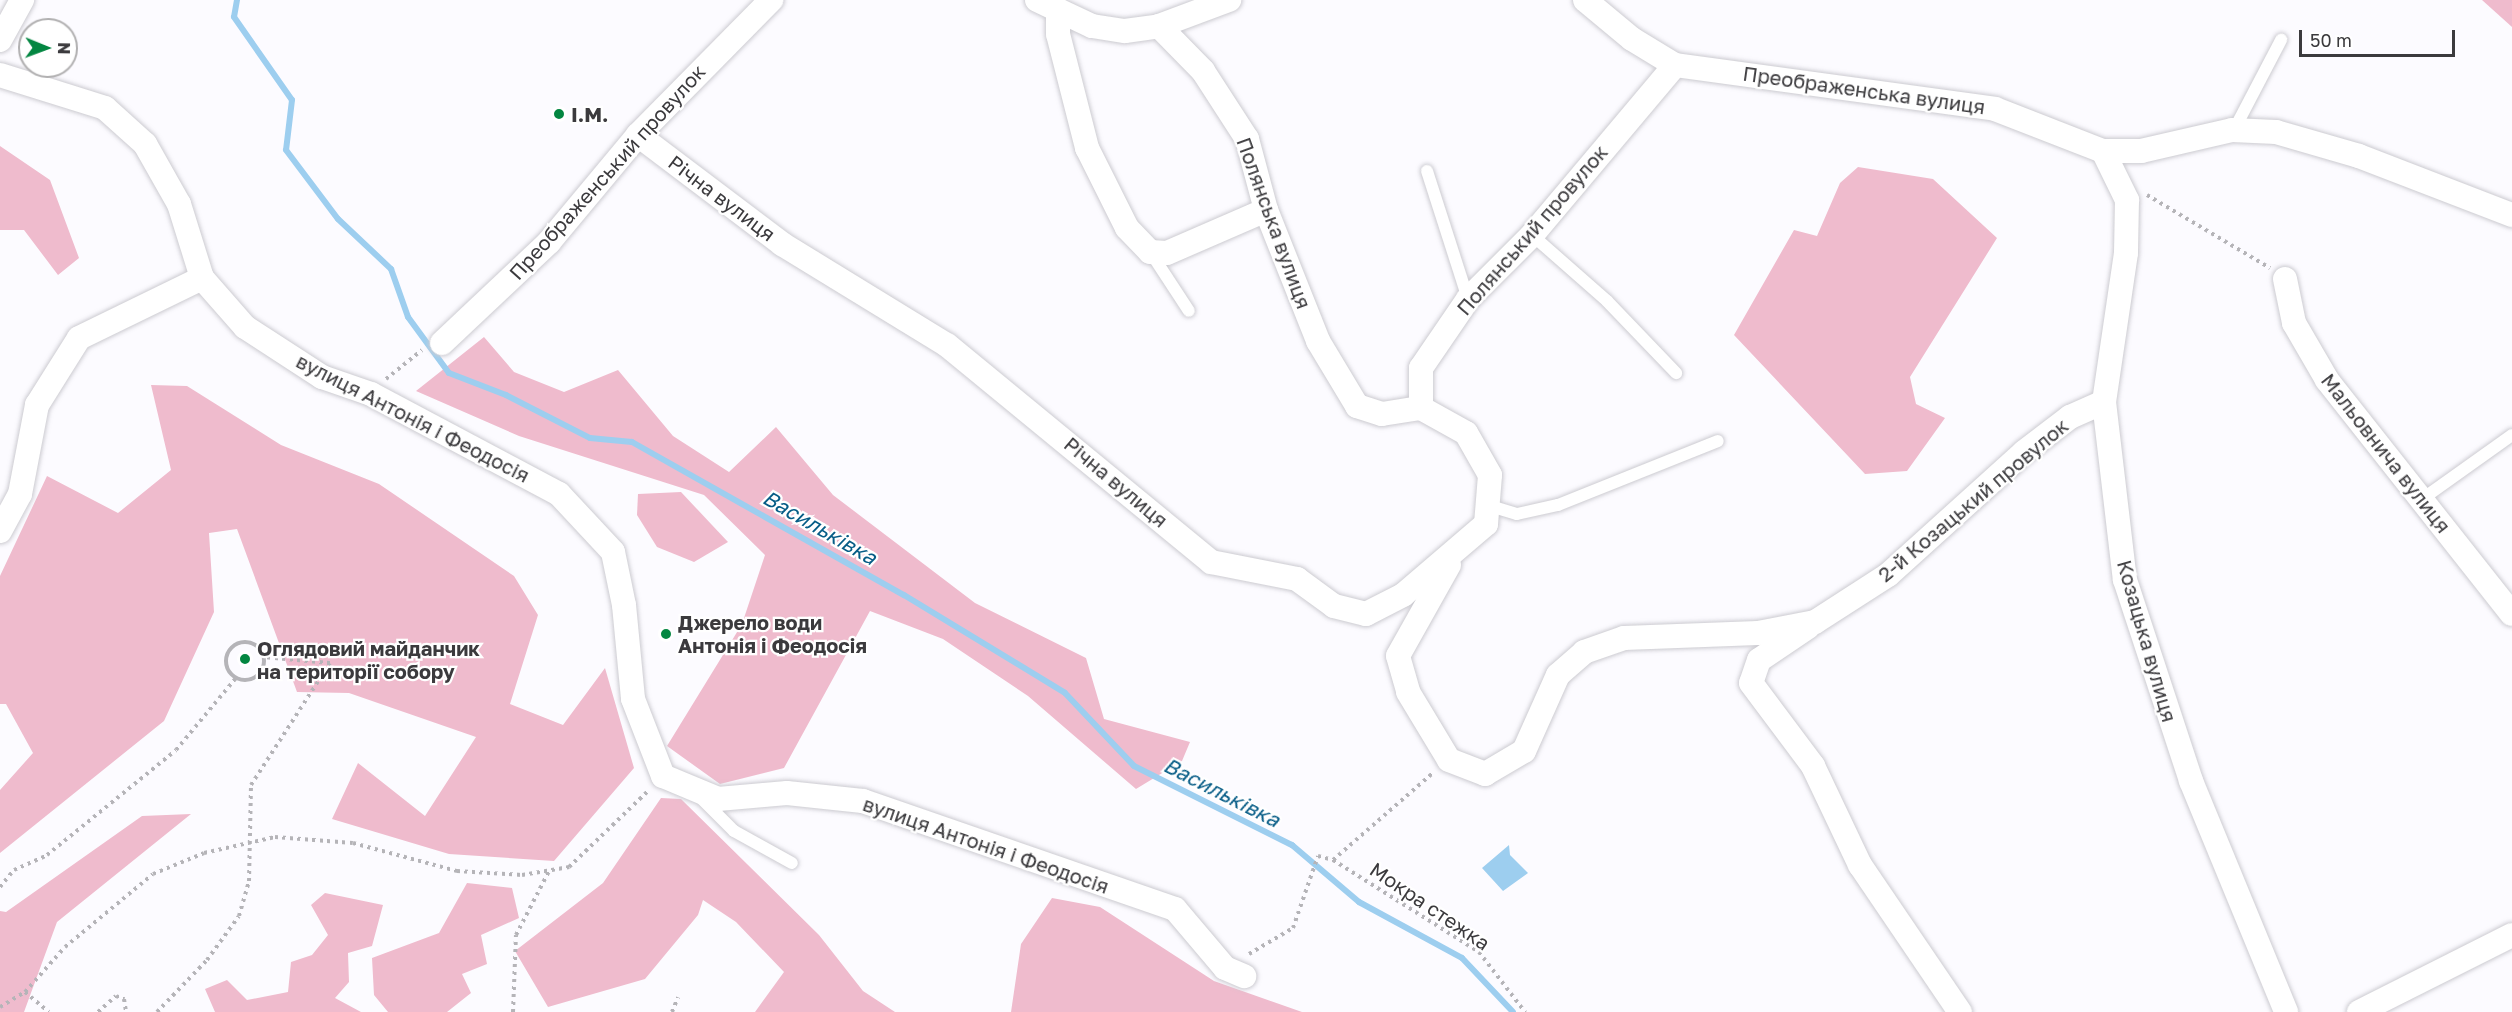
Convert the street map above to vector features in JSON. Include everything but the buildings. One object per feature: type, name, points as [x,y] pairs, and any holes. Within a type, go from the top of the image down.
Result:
[{"type":"street","points":[[0,40],[22,0]]},
{"type":"street","name":"Преображенський провулок","points":[[442,343],[549,242],[638,135],[771,0]]},
{"type":"street","points":[[1047,5],[1092,26],[1125,31],[1159,26],[1229,0]]},
{"type":"street","points":[[1047,5],[1058,34],[1087,147],[1127,228],[1150,252],[1167,253],[1266,210]]},
{"type":"street","name":"Преображенська вулиця","points":[[1598,5],[1675,65],[1995,109],[2103,151]]},
{"type":"street","name":"Полянська вулиця","points":[[1159,26],[1203,71],[1247,139],[1266,210],[1318,341],[1357,406],[1382,414],[1421,408]]},
{"type":"street","name":"Полянський провулок","points":[[1421,408],[1421,368],[1468,298],[1532,235],[1675,65]]},
{"type":"street","name":"вулиця Антонія і Феодосія","points":[[0,75],[105,108],[145,144],[179,204],[202,278],[245,327],[322,377],[371,394],[559,494],[613,552],[624,605],[633,699],[663,776],[718,799],[787,793],[863,801],[1175,909],[1234,972]]},
{"type":"street","points":[[2120,181],[2103,151],[2141,151],[2234,130],[2276,132],[2359,156],[2512,215]]},
{"type":"street","name":"Річна вулиця","points":[[638,135],[782,244],[946,345],[1211,562],[1297,579],[1334,606],[1366,614],[1403,595],[1486,524],[1490,475],[1466,433],[1421,408]]},
{"type":"street","name":"Козацька вулиця","points":[[2120,181],[2127,200],[2126,253],[2104,402],[2125,580],[2138,626],[2191,781],[2286,1012]]},
{"type":"street","points":[[0,531],[20,494],[37,405],[79,338],[202,278]]},
{"type":"street","name":"Мальовнича вулиця","points":[[2285,279],[2294,323],[2327,380],[2512,614]]},
{"type":"street","name":"2-й Козацький провулок","points":[[1449,759],[1485,774],[1524,752],[1558,675],[1584,652],[1624,638],[1758,633],[1815,622],[1888,575],[2024,452],[2070,417],[2104,402]]},
{"type":"street","points":[[1449,759],[1408,692],[1398,656],[1463,543]]},
{"type":"street","points":[[1815,622],[1760,660],[1751,683],[1813,766],[1860,865],[1960,1012]]},
{"type":"street","points":[[2360,1012],[2512,935]]},
{"type":"lane","points":[[2234,130],[2281,40]]},
{"type":"lane","points":[[1427,171],[1468,298]]},
{"type":"lane","points":[[1532,235],[1607,301],[1676,373]]},
{"type":"lane","points":[[1150,252],[1189,311]]},
{"type":"lane","points":[[2421,500],[2512,435]]},
{"type":"lane","points":[[1487,505],[1517,514],[1558,505],[1718,441]]},
{"type":"lane","points":[[694,789],[734,831],[792,863]]},
{"type":"path","points":[[2120,181],[2232,242],[2285,279]]},
{"type":"path","points":[[371,394],[415,353]]},
{"type":"path","points":[[157,1012],[207,960],[239,916],[249,881],[247,843],[251,785],[330,663],[263,657],[252,644],[231,648],[226,662],[236,678]]},
{"type":"path","points":[[0,887],[14,870],[47,855],[176,750],[236,678],[258,675],[263,657]]},
{"type":"path","points":[[1234,972],[1293,928],[1313,864],[1318,856],[1333,860],[1449,759]]},
{"type":"path","points":[[0,1007],[25,992],[65,947],[153,874],[247,843],[275,837],[353,843],[457,871],[522,875],[569,867],[663,776]]},
{"type":"path","name":"Мокра стежка","points":[[1333,860],[1479,952],[1525,1012]]},
{"type":"path","points":[[513,1012],[516,935],[549,870]]},
{"type":"path","points":[[25,992],[49,1012]]},
{"type":"path","points":[[98,1012],[116,996],[124,999],[126,1012]]},
{"type":"path","points":[[672,1012],[678,997]]},
{"type":"shaded area","points":[[2482,0],[2512,0],[2512,27]]},
{"type":"shaded area","points":[[0,146],[50,180],[79,258],[58,275],[24,230],[0,230]]},
{"type":"shaded area","points":[[1858,167],[1933,179],[1997,238],[1910,377],[1916,404],[1945,418],[1907,471],[1865,474],[1734,335],[1794,230],[1817,236],[1840,183]]},
{"type":"shaded area","points":[[484,337],[514,372],[564,392],[618,370],[673,436],[729,472],[776,427],[833,495],[975,603],[1086,658],[1104,719],[1190,742],[1182,761],[1136,789],[1028,696],[943,639],[870,611],[784,768],[720,784],[667,746],[742,624],[765,555],[704,495],[519,436],[416,391]]},
{"type":"shaded area","points":[[151,385],[187,386],[281,445],[379,484],[514,576],[538,615],[510,704],[563,725],[605,668],[634,768],[554,861],[449,854],[332,819],[358,763],[425,816],[476,737],[349,693],[297,692],[237,529],[209,533],[214,612],[164,721],[0,853],[0,790],[33,753],[6,704],[0,704],[0,576],[47,476],[118,513],[171,470]]},
{"type":"shaded area","points":[[681,492],[728,542],[694,562],[657,547],[637,515],[638,494]]},
{"type":"shaded area","points":[[661,798],[681,799],[819,935],[863,991],[895,1012],[755,1012],[784,972],[736,922],[703,900],[698,915],[645,979],[548,1007],[515,951],[603,883]]},
{"type":"shaded area","points":[[191,814],[57,922],[24,1012],[0,1012],[0,911],[6,912],[142,816]]},
{"type":"shaded area","points":[[467,883],[512,888],[519,918],[481,935],[487,964],[462,974],[471,993],[447,1012],[388,1012],[374,995],[372,958],[439,933]]},
{"type":"shaded area","points":[[325,893],[383,905],[372,946],[348,953],[349,982],[335,998],[361,1012],[215,1012],[205,989],[227,980],[247,1000],[288,992],[291,962],[312,955],[328,935],[311,905]]},
{"type":"shaded area","points":[[1052,898],[1100,907],[1214,981],[1302,1012],[1011,1012],[1021,944]]},
{"type":"water","points":[[1509,845],[1510,855],[1528,873],[1503,891],[1482,868]]},
{"type":"waterway","name":"Васильківка","points":[[237,0],[234,17],[292,100],[286,150],[338,219],[391,269],[408,317],[449,373],[506,395],[590,438],[632,442],[904,595],[1065,693],[1134,766],[1292,845],[1359,902],[1462,958],[1513,1012]]},
{"type":"place","name":"І.М.","points":[[559,114]]},
{"type":"place","name":"Джерело води Антонія і Феодосія","points":[[666,634]]},
{"type":"place","name":"Оглядовий майданчик на території собору","points":[[245,659]]}]
